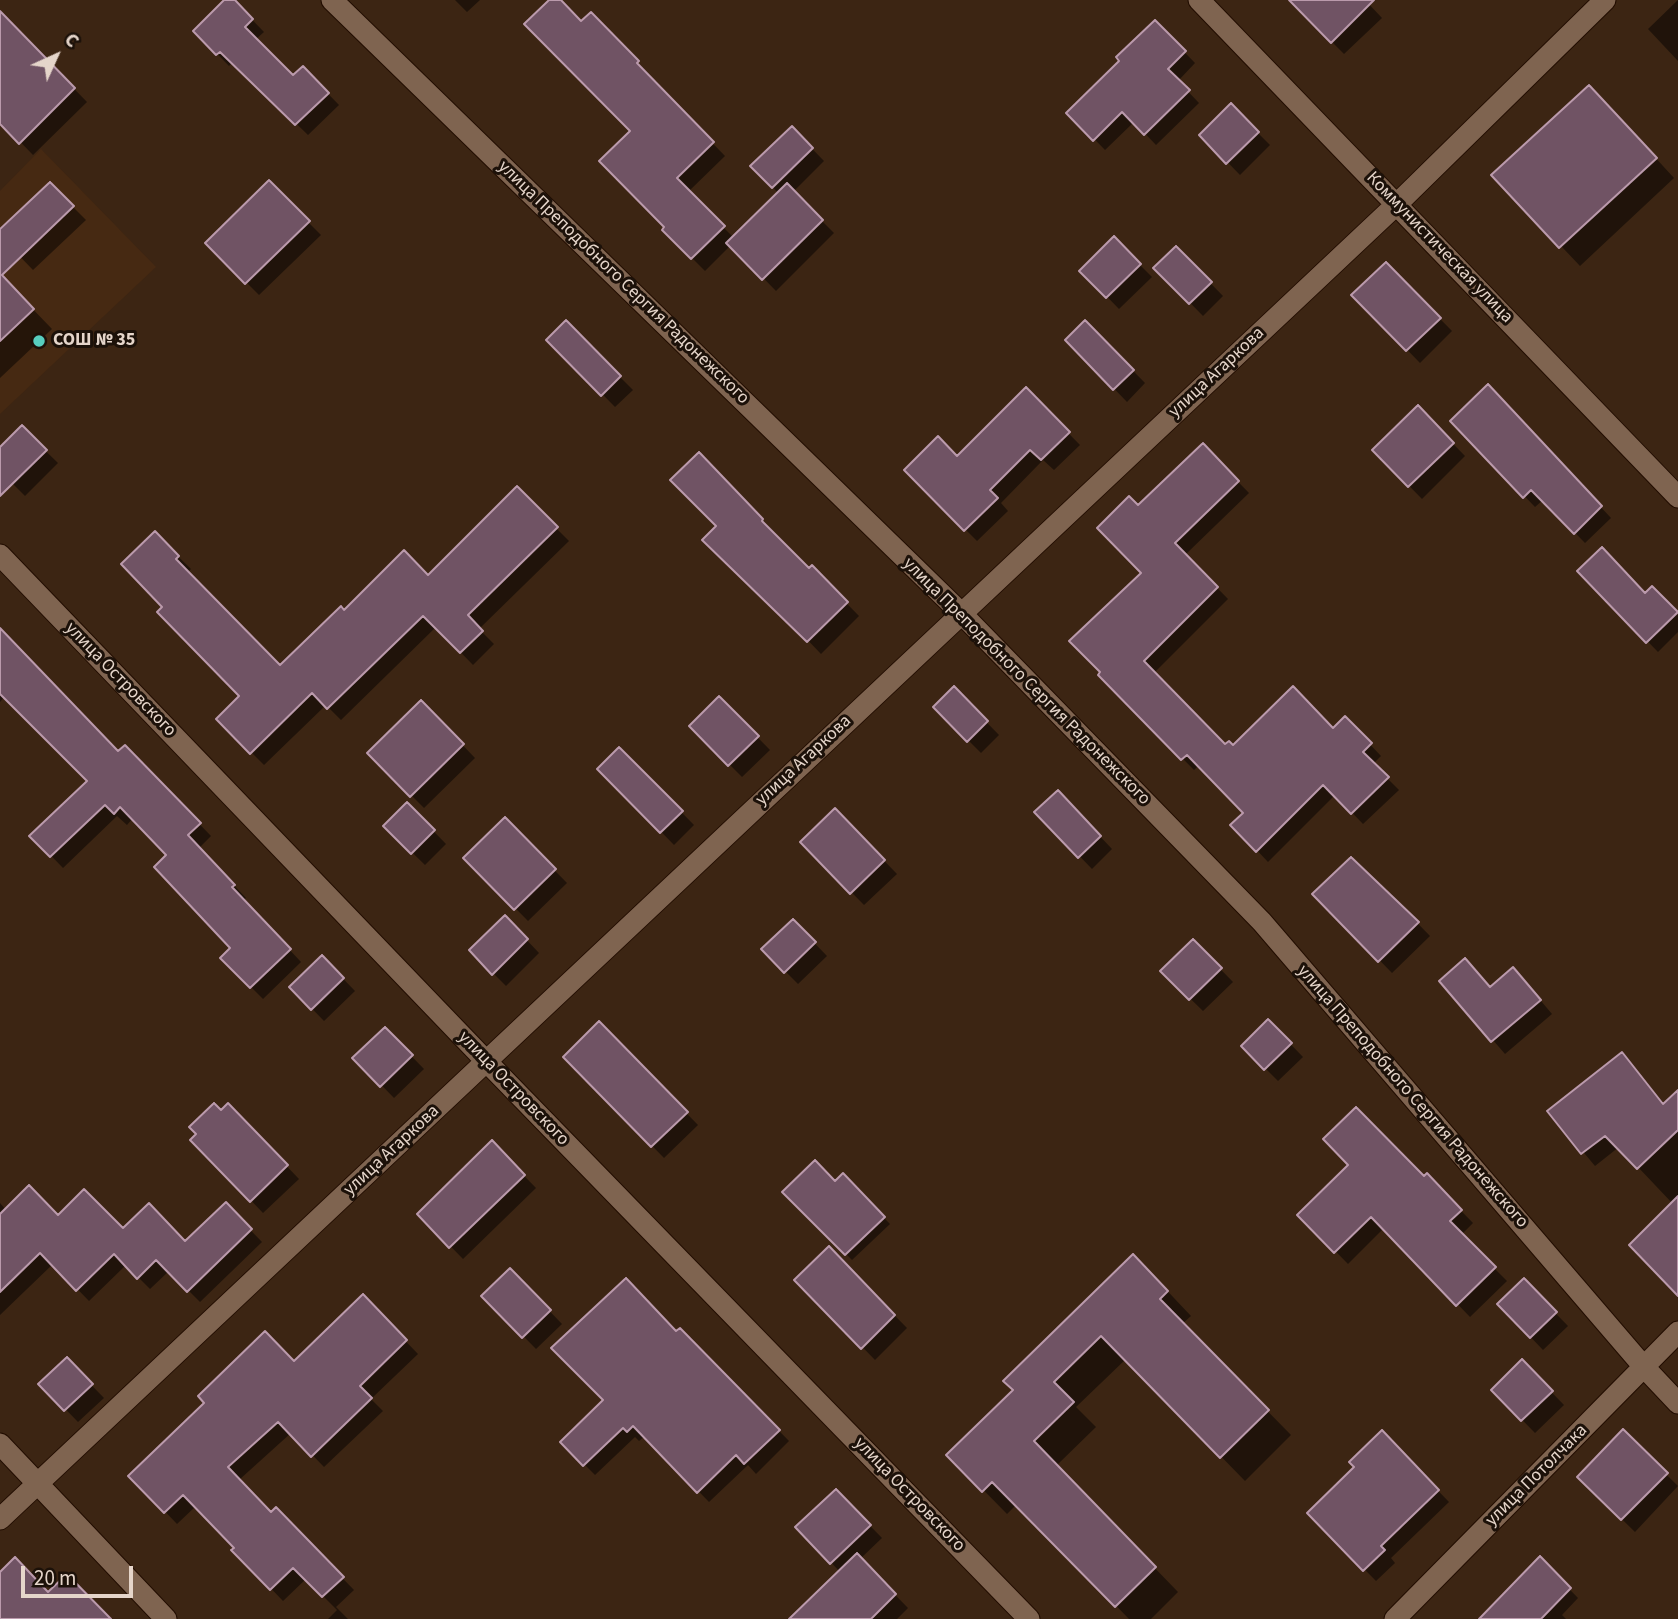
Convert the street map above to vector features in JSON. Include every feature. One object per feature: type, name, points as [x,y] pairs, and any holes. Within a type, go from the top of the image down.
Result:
[{"type":"street","name":"улица Преподобного Сергия Радонежского","points":[[332,0],[961,613],[1262,922],[1644,1367],[1678,1403]]},
{"type":"street","name":"Коммунистическая улица","points":[[1199,0],[1678,497]]},
{"type":"street","name":"улица Агаркова","points":[[0,1519],[1397,204],[1605,0]]},
{"type":"street","name":"улица Островского","points":[[0,555],[487,1062],[1030,1619]]},
{"type":"street","name":"улица Потолчака","points":[[1395,1619],[1678,1332]]},
{"type":"street","points":[[0,1444],[166,1619]]},
{"type":"shaded area","name":"СОШ № 35","points":[[41,149],[156,267],[0,414],[0,191]]},
{"type":"building","points":[[224,0],[235,0],[253,19],[245,27],[293,75],[303,66],[329,93],[295,125],[220,52],[216,55],[193,31]]},
{"type":"building","points":[[549,0],[561,0],[581,21],[591,12],[714,142],[677,178],[725,226],[691,259],[662,230],[664,227],[599,161],[630,131],[524,24]]},
{"type":"building","points":[[1289,0],[1374,0],[1331,43]]},
{"type":"building","points":[[0,11],[75,88],[19,144],[0,124]]},
{"type":"building","points":[[1155,20],[1186,51],[1168,69],[1190,90],[1144,135],[1122,112],[1093,141],[1066,113],[1119,61],[1116,57]]},
{"type":"building","points":[[1589,85],[1657,158],[1559,248],[1491,175]]},
{"type":"building","points":[[1231,103],[1259,132],[1226,164],[1199,135]]},
{"type":"building","points":[[792,126],[813,148],[772,188],[750,166]]},
{"type":"building","points":[[269,180],[310,221],[245,284],[205,243]]},
{"type":"building","points":[[50,182],[74,206],[2,275],[34,309],[0,341],[0,229]]},
{"type":"building","points":[[787,183],[823,220],[762,280],[726,243]]},
{"type":"building","points":[[1114,236],[1141,264],[1106,298],[1079,271]]},
{"type":"building","points":[[1176,246],[1212,282],[1189,304],[1153,268]]},
{"type":"building","points":[[1386,262],[1441,318],[1406,351],[1351,295]]},
{"type":"building","points":[[566,320],[621,376],[601,396],[546,340]]},
{"type":"building","points":[[1085,320],[1134,370],[1113,390],[1065,340]]},
{"type":"building","points":[[1488,384],[1602,506],[1574,534],[1531,490],[1523,498],[1450,421]]},
{"type":"building","points":[[1026,387],[1070,432],[1041,460],[1030,450],[990,490],[998,498],[964,531],[904,470],[938,436],[957,456]]},
{"type":"building","points":[[1418,405],[1454,443],[1408,487],[1372,450]]},
{"type":"building","points":[[22,425],[47,450],[0,496],[0,447]]},
{"type":"building","points":[[1203,443],[1239,481],[1175,543],[1218,587],[1144,661],[1225,744],[1229,741],[1233,745],[1293,686],[1333,728],[1345,716],[1372,743],[1363,752],[1389,777],[1351,814],[1323,785],[1256,852],[1230,825],[1243,813],[1187,755],[1181,760],[1098,675],[1100,672],[1069,641],[1141,573],[1097,528],[1129,496],[1138,505]]},
{"type":"building","points":[[699,452],[762,521],[809,568],[812,565],[848,602],[807,642],[702,540],[716,526],[670,480]]},
{"type":"building","points":[[517,486],[558,527],[468,615],[483,631],[460,653],[423,616],[327,709],[312,693],[250,754],[216,719],[239,696],[157,612],[162,607],[121,564],[155,531],[179,556],[176,559],[280,665],[341,606],[344,610],[404,550],[428,575]]},
{"type":"building","points":[[1602,547],[1645,593],[1652,586],[1678,612],[1646,643],[1577,571]]},
{"type":"building","points":[[0,628],[118,751],[125,745],[201,823],[188,835],[235,885],[232,887],[291,949],[250,988],[220,958],[230,948],[154,867],[166,855],[120,807],[114,814],[105,805],[50,857],[29,836],[87,781],[0,694]]},
{"type":"building","points":[[954,686],[988,721],[967,742],[933,707]]},
{"type":"building","points":[[719,696],[759,736],[728,766],[689,726]]},
{"type":"building","points":[[421,700],[464,744],[410,797],[367,753]]},
{"type":"building","points":[[619,747],[683,811],[660,833],[597,769]]},
{"type":"building","points":[[1058,790],[1101,836],[1078,858],[1034,812]]},
{"type":"building","points":[[407,802],[435,830],[411,854],[383,826]]},
{"type":"building","points":[[835,808],[885,860],[850,894],[800,842]]},
{"type":"building","points":[[505,817],[556,869],[514,910],[463,858]]},
{"type":"building","points":[[1351,857],[1419,922],[1378,962],[1312,894]]},
{"type":"building","points":[[505,915],[528,939],[492,975],[469,950]]},
{"type":"building","points":[[793,919],[816,942],[784,973],[761,949]]},
{"type":"building","points":[[1193,939],[1222,968],[1189,1000],[1160,971]]},
{"type":"building","points":[[322,955],[344,978],[311,1010],[289,987]]},
{"type":"building","points":[[1465,958],[1490,987],[1513,967],[1541,1000],[1491,1042],[1439,981]]},
{"type":"building","points":[[1268,1019],[1292,1043],[1264,1070],[1241,1046]]},
{"type":"building","points":[[599,1021],[688,1112],[651,1147],[563,1057]]},
{"type":"building","points":[[385,1027],[413,1055],[380,1087],[352,1058]]},
{"type":"building","points":[[1622,1052],[1663,1104],[1678,1090],[1678,1130],[1637,1169],[1605,1136],[1581,1154],[1547,1111]]},
{"type":"building","points":[[214,1103],[221,1110],[228,1103],[288,1165],[250,1202],[190,1140],[196,1134],[189,1127]]},
{"type":"building","points":[[1356,1107],[1424,1176],[1427,1173],[1462,1210],[1450,1221],[1496,1267],[1456,1306],[1371,1217],[1334,1253],[1297,1215],[1348,1165],[1323,1139]]},
{"type":"building","points":[[492,1140],[525,1175],[449,1248],[417,1214]]},
{"type":"building","points":[[815,1160],[835,1181],[843,1173],[885,1217],[845,1255],[782,1192]]},
{"type":"building","points":[[29,1185],[58,1215],[84,1189],[123,1228],[149,1203],[185,1241],[226,1202],[252,1229],[187,1292],[156,1260],[137,1279],[114,1254],[76,1291],[40,1253],[0,1292],[0,1214]]},
{"type":"building","points":[[1678,1196],[1678,1296],[1629,1245]]},
{"type":"building","points":[[829,1246],[895,1315],[861,1349],[794,1280]]},
{"type":"building","points":[[1133,1254],[1168,1291],[1160,1299],[1269,1410],[1220,1458],[1101,1336],[1054,1382],[1074,1402],[1034,1441],[1156,1567],[1115,1607],[992,1482],[982,1492],[946,1455],[1013,1390],[1003,1381]]},
{"type":"building","points":[[510,1268],[551,1310],[522,1338],[481,1296]]},
{"type":"building","points":[[626,1278],[676,1331],[680,1328],[780,1430],[744,1464],[736,1455],[697,1493],[633,1426],[627,1432],[623,1428],[583,1466],[560,1442],[603,1400],[551,1348]]},
{"type":"building","points":[[1524,1278],[1557,1312],[1530,1338],[1497,1304]]},
{"type":"building","points":[[363,1294],[407,1340],[360,1386],[372,1398],[311,1457],[278,1422],[228,1467],[271,1512],[276,1507],[344,1577],[322,1597],[293,1568],[270,1590],[183,1495],[164,1513],[128,1476],[204,1403],[198,1396],[265,1331],[294,1361]]},
{"type":"building","points":[[67,1357],[93,1384],[64,1411],[38,1384]]},
{"type":"building","points":[[1522,1359],[1553,1391],[1521,1421],[1491,1390]]},
{"type":"building","points":[[1623,1429],[1668,1473],[1621,1520],[1577,1477]]},
{"type":"building","points":[[1382,1430],[1439,1490],[1381,1546],[1385,1550],[1363,1571],[1307,1513],[1354,1467],[1349,1462]]},
{"type":"building","points":[[836,1489],[871,1525],[830,1564],[795,1527]]},
{"type":"building","points":[[857,1553],[896,1594],[871,1619],[789,1619]]},
{"type":"building","points":[[1540,1556],[1571,1588],[1541,1619],[1479,1619]]},
{"type":"building","points":[[15,1557],[48,1592],[67,1574],[111,1619],[0,1619],[0,1572]]},
{"type":"place","name":"СОШ № 35","points":[[39,341]]}]
